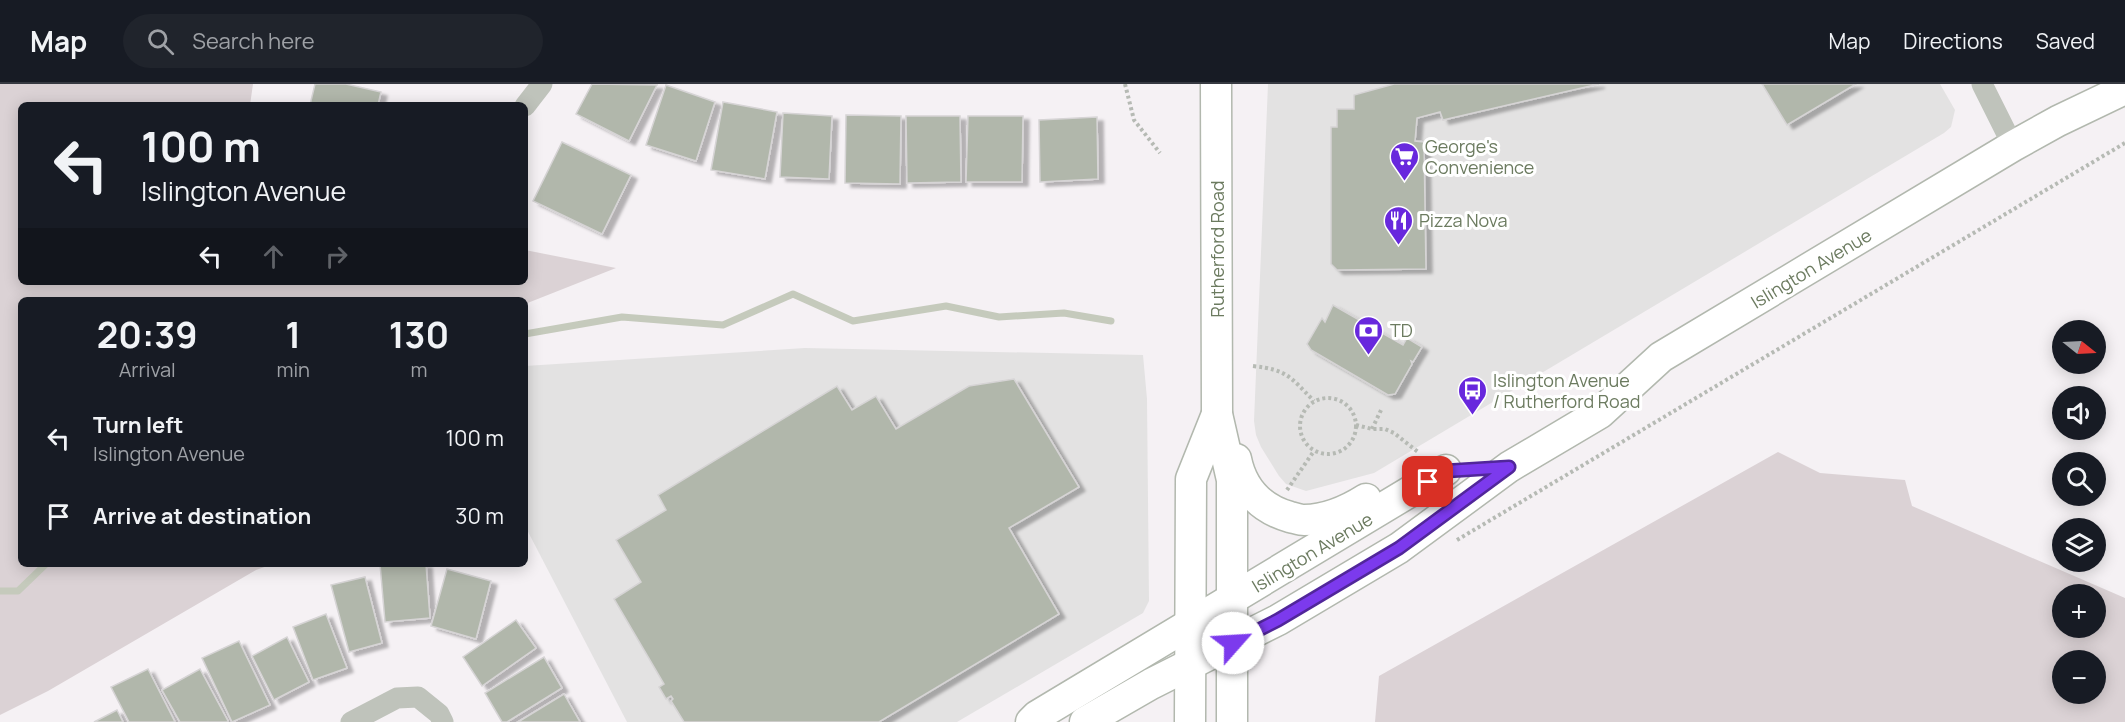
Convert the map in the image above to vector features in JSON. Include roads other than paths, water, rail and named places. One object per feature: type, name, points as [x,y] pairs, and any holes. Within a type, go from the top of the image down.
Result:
[{"type":"main road","name":"Rutherford Road","points":[[1216,84],[1217,414],[1232,480],[1232,722]]},
{"type":"main road","name":"Islington Avenue","points":[[1084,722],[1150,684],[1278,620],[1399,548],[1509,467],[1600,413],[1661,357],[2013,146],[2125,88]]},
{"type":"main road","points":[[1218,371],[1239,471],[1255,497],[1274,513],[1303,520],[1333,516],[1354,507],[1386,485],[1420,471],[1446,471]]},
{"type":"main road","name":"Rutherford Road","points":[[1191,722],[1191,479],[1217,414]]},
{"type":"main road","name":"Islington Avenue","points":[[1031,722],[1037,716],[1446,471],[1509,467]]},
{"type":"street","points":[[528,102],[542,84]]},
{"type":"street","points":[[1982,84],[2013,146]]},
{"type":"street","points":[[351,722],[397,698],[418,697],[439,714],[443,722]]},
{"type":"waterway","points":[[528,333],[622,317],[723,325],[793,294],[853,321],[946,306],[999,317],[1064,313],[1111,321]]},
{"type":"waterway","points":[[0,591],[18,591],[43,567]]},
{"type":"place","name":"George's Convenience","points":[[1404,182]]},
{"type":"place","name":"Pizza Nova","points":[[1398,246]]},
{"type":"place","name":"TD","points":[[1369,356]]},
{"type":"place","name":"Islington Avenue / Rutherford Road","points":[[1472,416]]}]
